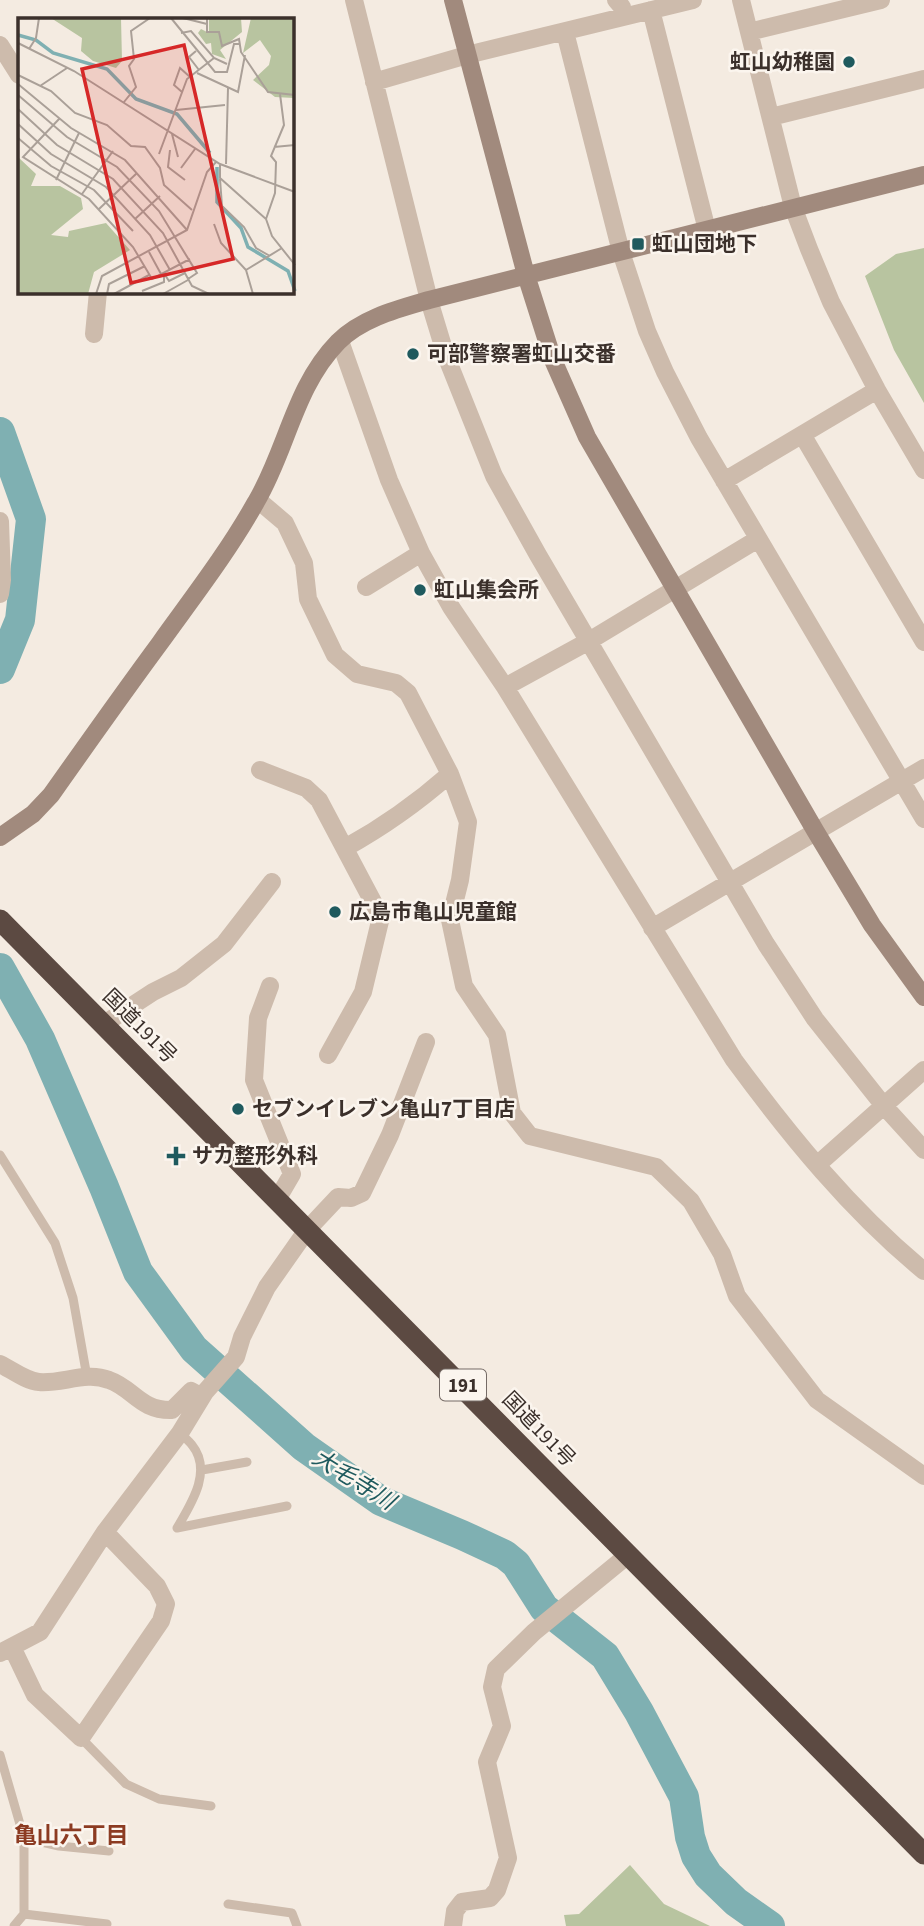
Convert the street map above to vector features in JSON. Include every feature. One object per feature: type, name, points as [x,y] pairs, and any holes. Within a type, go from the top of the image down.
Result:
[{"type":"highway","name":"国道191号","points":[[0,920],[924,1853]]},
{"type":"street","points":[[354,0],[429,300],[446,356],[494,476],[766,944],[815,1019],[884,1106],[924,1150]]},
{"type":"street","points":[[453,0],[526,275],[553,360],[587,437],[816,832],[872,925],[924,997]]},
{"type":"street","points":[[374,82],[467,55],[565,32],[621,6],[651,10],[694,0]]},
{"type":"street","points":[[741,0],[793,207],[831,302],[877,390],[924,470]]},
{"type":"street","points":[[749,32],[881,0]]},
{"type":"street","points":[[651,10],[707,230]]},
{"type":"street","points":[[565,32],[621,252],[647,331],[665,372],[699,438],[924,819]]},
{"type":"street","points":[[0,45],[18,73]]},
{"type":"street","points":[[771,117],[924,79]]},
{"type":"street","points":[[0,837],[33,814],[51,794],[227,551],[258,500],[315,370],[340,341],[368,321],[429,300],[924,175]]},
{"type":"street","points":[[94,334],[99,294]]},
{"type":"street","points":[[340,341],[389,480],[421,553],[451,607],[505,687],[734,1060],[772,1112],[866,1219],[924,1271]]},
{"type":"street","points":[[724,481],[877,390]]},
{"type":"street","points":[[803,436],[924,642]]},
{"type":"street","points":[[258,500],[285,523],[304,564],[308,599],[335,655],[357,674],[396,683],[408,693],[450,774],[468,822],[460,880],[450,920],[464,986],[497,1035],[512,1113],[530,1136],[656,1167],[691,1201],[722,1254],[737,1296],[817,1400],[924,1476]]},
{"type":"street","points":[[0,521],[0,594]]},
{"type":"street","points":[[505,687],[758,539]]},
{"type":"street","points":[[366,587],[421,553]]},
{"type":"street","points":[[652,928],[924,768]]},
{"type":"street","points":[[260,770],[306,788],[319,800],[381,917],[363,992],[328,1055]]},
{"type":"street","points":[[345,848],[381,828],[450,774]]},
{"type":"street","points":[[104,1024],[153,992],[181,978],[223,944],[272,882]]},
{"type":"street","points":[[270,986],[258,1018],[254,1080],[292,1174],[278,1198]]},
{"type":"street","points":[[105,1532],[157,1587],[166,1604],[161,1621],[82,1738],[35,1695],[6,1650],[40,1632],[105,1532],[180,1433],[203,1394],[236,1357],[242,1337],[267,1287],[307,1230],[338,1197],[351,1198],[362,1193],[390,1135],[426,1042]]},
{"type":"street","points":[[817,1164],[924,1070]]},
{"type":"street","points":[[0,1364],[41,1383],[86,1377],[108,1379],[120,1385],[140,1402],[163,1410],[172,1410],[191,1391],[203,1394]]},
{"type":"street","points":[[453,1926],[455,1911],[461,1902],[489,1898],[497,1890],[508,1857],[487,1762],[502,1726],[492,1686],[496,1669],[534,1632],[628,1555]]},
{"type":"lane","points":[[0,1155],[55,1243],[74,1298],[86,1377]]},
{"type":"lane","points":[[180,1433],[194,1447],[202,1470],[195,1497],[177,1528],[287,1506]]},
{"type":"lane","points":[[202,1470],[247,1462]]},
{"type":"lane","points":[[82,1738],[126,1784],[159,1799],[211,1806]]},
{"type":"lane","points":[[0,1755],[24,1838],[24,1914],[14,1926]]},
{"type":"lane","points":[[24,1838],[59,1846],[109,1851]]},
{"type":"lane","points":[[228,1904],[292,1913],[297,1926]]},
{"type":"lane","points":[[24,1914],[107,1924]]},
{"type":"green space","points":[[924,248],[924,403],[894,350],[865,276],[896,254]]},
{"type":"green space","points":[[630,1865],[664,1904],[710,1926],[566,1926],[564,1915],[579,1914]]},
{"type":"waterway","name":"大毛寺川","points":[[0,432],[31,519],[20,620],[0,669]]},
{"type":"waterway","name":"大毛寺川","points":[[0,968],[40,1039],[138,1272],[194,1349],[304,1447],[381,1501],[505,1555],[516,1564],[544,1608],[605,1656],[639,1712],[684,1797],[690,1837],[696,1856],[708,1875],[736,1902],[770,1926]]},
{"type":"place","name":"虹山幼稚園","points":[[849,62]]},
{"type":"place","name":"虹山団地下","points":[[638,244]]},
{"type":"place","name":"可部警察署虹山交番","points":[[413,354]]},
{"type":"place","name":"虹山集会所","points":[[420,590]]},
{"type":"place","name":"広島市亀山児童館","points":[[335,912]]},
{"type":"place","name":"セブンイレブン亀山7丁目店","points":[[238,1109]]},
{"type":"place","name":"サカ整形外科","points":[[176,1156]]},
{"type":"district","name":"亀山六丁目","points":[[71,1835]]}]
